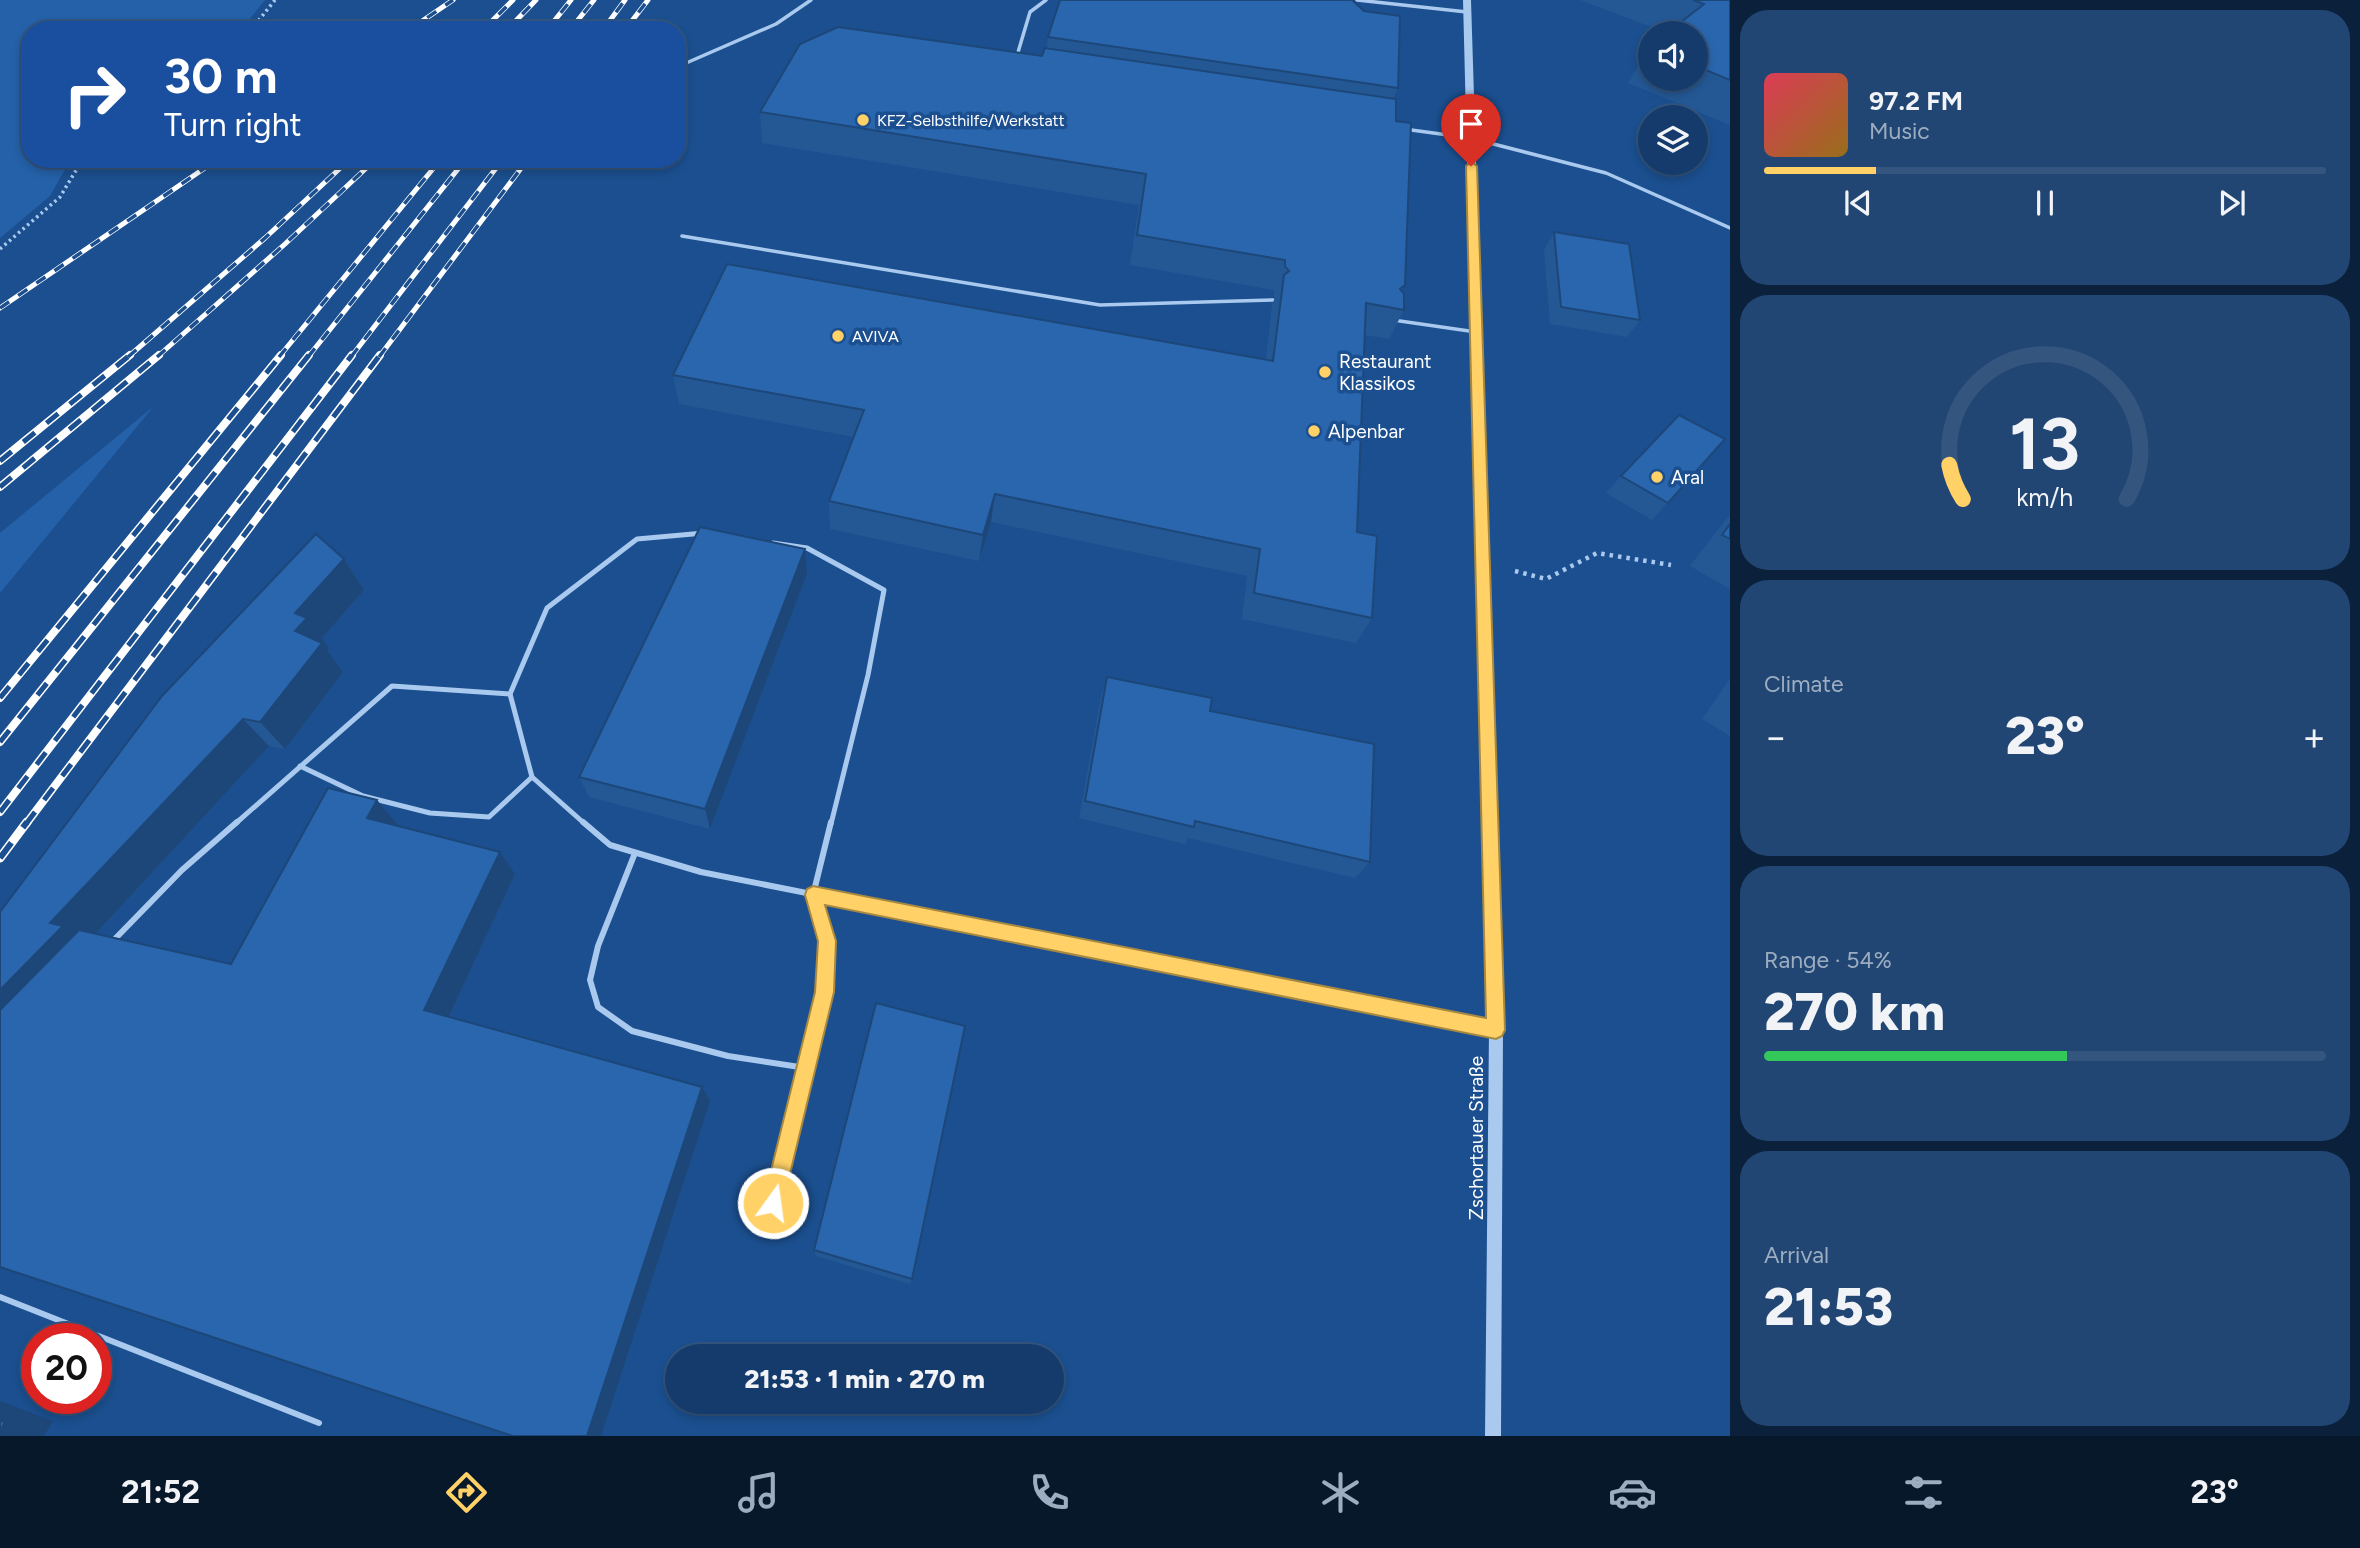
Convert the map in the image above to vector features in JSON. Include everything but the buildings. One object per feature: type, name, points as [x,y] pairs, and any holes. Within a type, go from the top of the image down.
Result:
[{"type":"street","name":"Zschortauer Straße","points":[[1467,6],[1496,1030],[1493,1436]]},
{"type":"lane","points":[[686,63],[776,23],[811,0]]},
{"type":"lane","points":[[1020,66],[1016,57],[1030,12],[1046,0]]},
{"type":"lane","points":[[1357,0],[1467,6]]},
{"type":"lane","points":[[1397,128],[1471,138],[1606,173],[1730,228]]},
{"type":"lane","points":[[682,236],[1100,305],[1273,300]]},
{"type":"lane","points":[[1390,319],[1476,332]]},
{"type":"lane","points":[[711,534],[698,532],[637,539],[547,608],[510,694],[531,777],[610,845],[702,872],[1496,1030]]},
{"type":"lane","points":[[766,542],[807,548],[884,590],[869,675],[813,895],[827,941],[825,992],[773,1203]]},
{"type":"lane","points":[[105,950],[182,870],[392,686],[510,694]]},
{"type":"lane","points":[[300,766],[363,796],[430,813],[489,817],[531,777]]},
{"type":"lane","points":[[635,853],[598,946],[590,981],[598,1007],[632,1031],[728,1056],[806,1068]]},
{"type":"lane","points":[[0,1297],[319,1423]]},
{"type":"path","points":[[258,21],[275,0]]},
{"type":"path","points":[[0,249],[60,197],[79,168]]},
{"type":"path","points":[[1482,564],[1546,579],[1597,553],[1671,565]]},
{"type":"shaded area","points":[[0,0],[265,0],[248,21],[21,21],[21,168],[67,168],[50,196],[0,238]]},
{"type":"shaded area","points":[[154,406],[0,593],[0,533]]},
{"type":"railway","points":[[422,21],[453,0]]},
{"type":"railway","points":[[492,21],[513,0]]},
{"type":"railway","points":[[516,21],[536,0]]},
{"type":"railway","points":[[554,21],[571,0]]},
{"type":"railway","points":[[577,21],[594,0]]},
{"type":"railway","points":[[610,21],[625,0]]},
{"type":"railway","points":[[632,21],[648,0]]},
{"type":"railway","points":[[0,308],[205,168]]},
{"type":"railway","points":[[128,357],[265,238],[340,168]]},
{"type":"railway","points":[[157,357],[366,168]]},
{"type":"railway","points":[[279,357],[434,168]]},
{"type":"railway","points":[[308,357],[459,168]]},
{"type":"railway","points":[[351,357],[496,168]]},
{"type":"railway","points":[[379,357],[521,168]]},
{"type":"railway","points":[[0,461],[130,355]]},
{"type":"railway","points":[[0,487],[159,355]]},
{"type":"railway","points":[[0,698],[281,355]]},
{"type":"railway","points":[[0,742],[309,355]]},
{"type":"railway","points":[[0,812],[352,355]]},
{"type":"railway","points":[[26,824],[380,355]]},
{"type":"railway","points":[[0,858],[27,822]]},
{"type":"place","name":"KFZ-Selbsthilfe/Werkstatt","points":[[863,120]]},
{"type":"place","name":"AVIVA","points":[[838,336]]},
{"type":"place","name":"Restaurant Klassikos","points":[[1325,372]]},
{"type":"place","name":"Alpenbar","points":[[1314,431]]},
{"type":"place","name":"Aral","points":[[1657,477]]},
{"type":"route","points":[[773,1203],[825,992],[827,941],[813,895],[1496,1030],[1471,166]]}]
